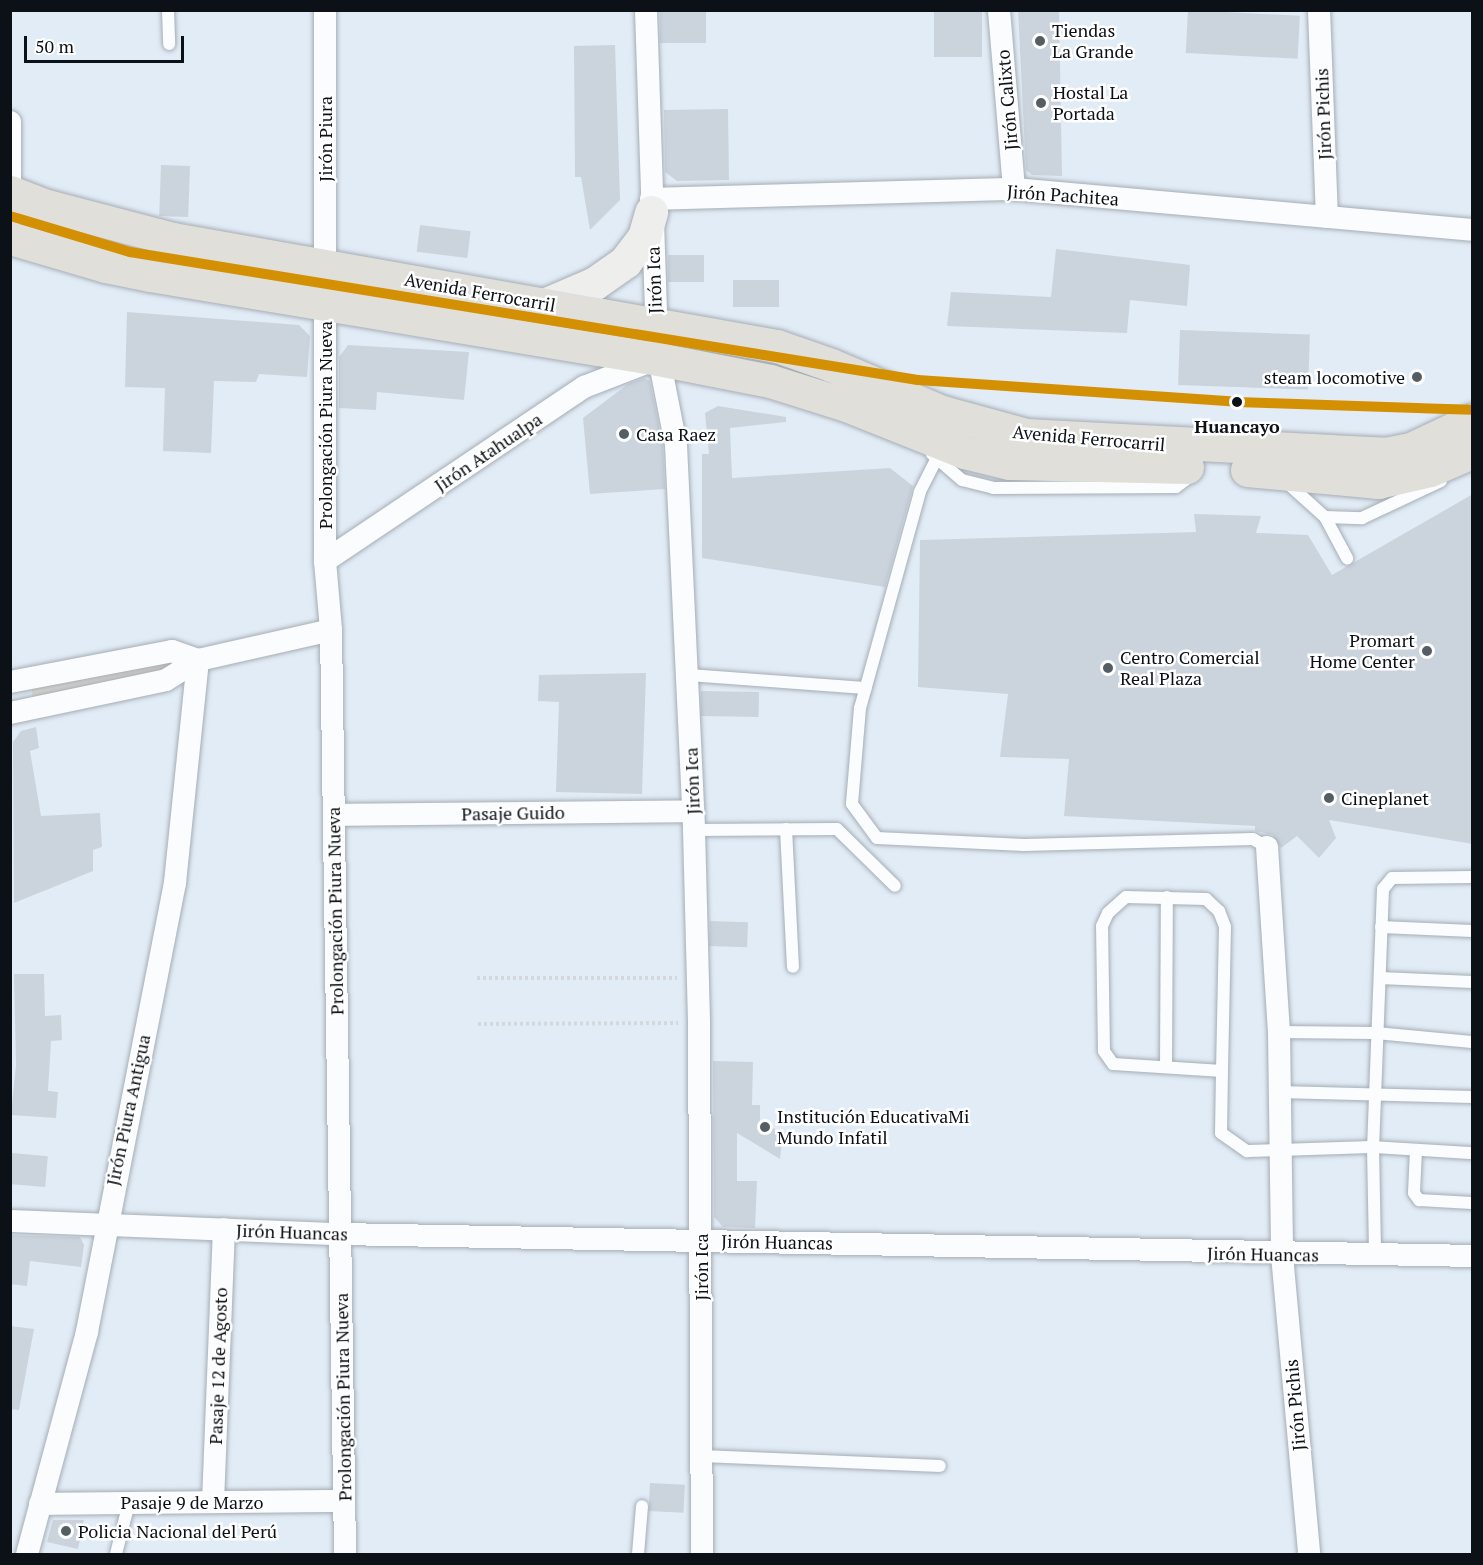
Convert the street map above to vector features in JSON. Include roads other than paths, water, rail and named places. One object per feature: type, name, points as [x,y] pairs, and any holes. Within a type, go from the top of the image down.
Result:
[{"type":"main road","name":"Avenida Ferrocarril","points":[[11,192],[131,230],[325,267],[656,322],[777,346],[831,365],[942,412],[1026,435],[1385,454],[1411,449],[1473,420]]},
{"type":"main road","points":[[549,303],[596,283],[625,262],[644,237],[651,206]]},
{"type":"main road","name":"Avenida Ferrocarril","points":[[10,238],[106,266],[658,359],[770,381],[964,452],[1009,463],[1203,467],[1274,471],[1325,480],[1378,482],[1430,470],[1473,452]]},
{"type":"street","name":"Jirón Piura","points":[[325,10],[325,267]]},
{"type":"street","name":"Jirón Ica","points":[[646,10],[658,359],[676,445],[688,675],[699,1023],[702,1554]]},
{"type":"street","name":"Jirón Calixto","points":[[999,10],[1014,189]]},
{"type":"street","name":"Jirón Pichis","points":[[1319,10],[1327,217]]},
{"type":"street","points":[[10,122],[10,218]]},
{"type":"street","name":"Jirón Pachitea","points":[[651,206],[1014,189],[1473,230]]},
{"type":"street","name":"Prolongación Piura Nueva","points":[[325,267],[325,561],[331,630],[345,1554]]},
{"type":"street","name":"Jirón Atahualpa","points":[[325,561],[584,387],[608,375],[658,359]]},
{"type":"street","points":[[10,713],[166,680],[198,660],[331,630]]},
{"type":"street","points":[[10,682],[172,651],[198,660]]},
{"type":"street","name":"Jirón Piura Antigua","points":[[27,1554],[87,1332],[104,1225],[175,883],[198,660]]},
{"type":"street","name":"Pasaje Guido","points":[[334,815],[693,820]]},
{"type":"street","name":"Jirón Pichis","points":[[1267,847],[1279,1032],[1282,1255],[1309,1554]]},
{"type":"street","name":"Jirón Huancas","points":[[10,1221],[340,1233],[1282,1255],[1473,1256]]},
{"type":"street","name":"Pasaje 12 de Agosto","points":[[213,1502],[224,1229]]},
{"type":"street","name":"Pasaje 9 de Marzo","points":[[40,1504],[344,1501]]},
{"type":"lane","points":[[168,10],[169,44]]},
{"type":"lane","points":[[905,429],[962,480],[993,488],[1176,487],[1203,467]]},
{"type":"lane","points":[[1325,518],[1362,518],[1448,477],[1473,457]]},
{"type":"lane","points":[[937,458],[920,492],[860,708],[852,804],[877,838],[1024,845],[1253,839],[1267,847]]},
{"type":"lane","points":[[1274,471],[1325,518],[1347,558]]},
{"type":"lane","points":[[688,675],[866,688]]},
{"type":"lane","points":[[693,820],[786,829],[837,829],[895,886]]},
{"type":"lane","points":[[786,829],[793,967]]},
{"type":"lane","points":[[1375,1256],[1373,1147],[1383,889],[1392,878],[1473,877]]},
{"type":"lane","points":[[1222,1071],[1113,1064],[1104,1051],[1102,926],[1108,913],[1126,897],[1206,899],[1219,911],[1225,927],[1221,1132],[1247,1151],[1279,1152],[1373,1147],[1473,1153]]},
{"type":"lane","points":[[1166,1067],[1167,897]]},
{"type":"lane","points":[[1381,927],[1473,931]]},
{"type":"lane","points":[[1380,978],[1473,982]]},
{"type":"lane","points":[[1279,1032],[1376,1033],[1473,1041]]},
{"type":"lane","points":[[1279,1092],[1473,1097]]},
{"type":"lane","points":[[1416,1149],[1414,1193],[1419,1200],[1473,1203]]},
{"type":"lane","points":[[702,1456],[940,1466]]},
{"type":"lane","points":[[116,1554],[129,1503]]},
{"type":"lane","points":[[638,1554],[642,1506]]},
{"type":"railway","points":[[10,216],[130,252],[918,380],[1237,402]]},
{"type":"place","name":"Tiendas La Grande","points":[[1040,41]]},
{"type":"place","name":"Hostal La Portada","points":[[1041,103]]},
{"type":"place","name":"steam locomotive","points":[[1417,377]]},
{"type":"place","name":"Huancayo","points":[[1237,402]]},
{"type":"place","name":"Casa Raez","points":[[624,434]]},
{"type":"place","name":"Promart Home Center","points":[[1427,651]]},
{"type":"place","name":"Centro Comercial Real Plaza","points":[[1108,668]]},
{"type":"place","name":"Cineplanet","points":[[1329,798]]},
{"type":"place","name":"Institución EducativaMi Mundo Infatil","points":[[765,1127]]},
{"type":"place","name":"Policia Nacional del Perú","points":[[66,1531]]}]
